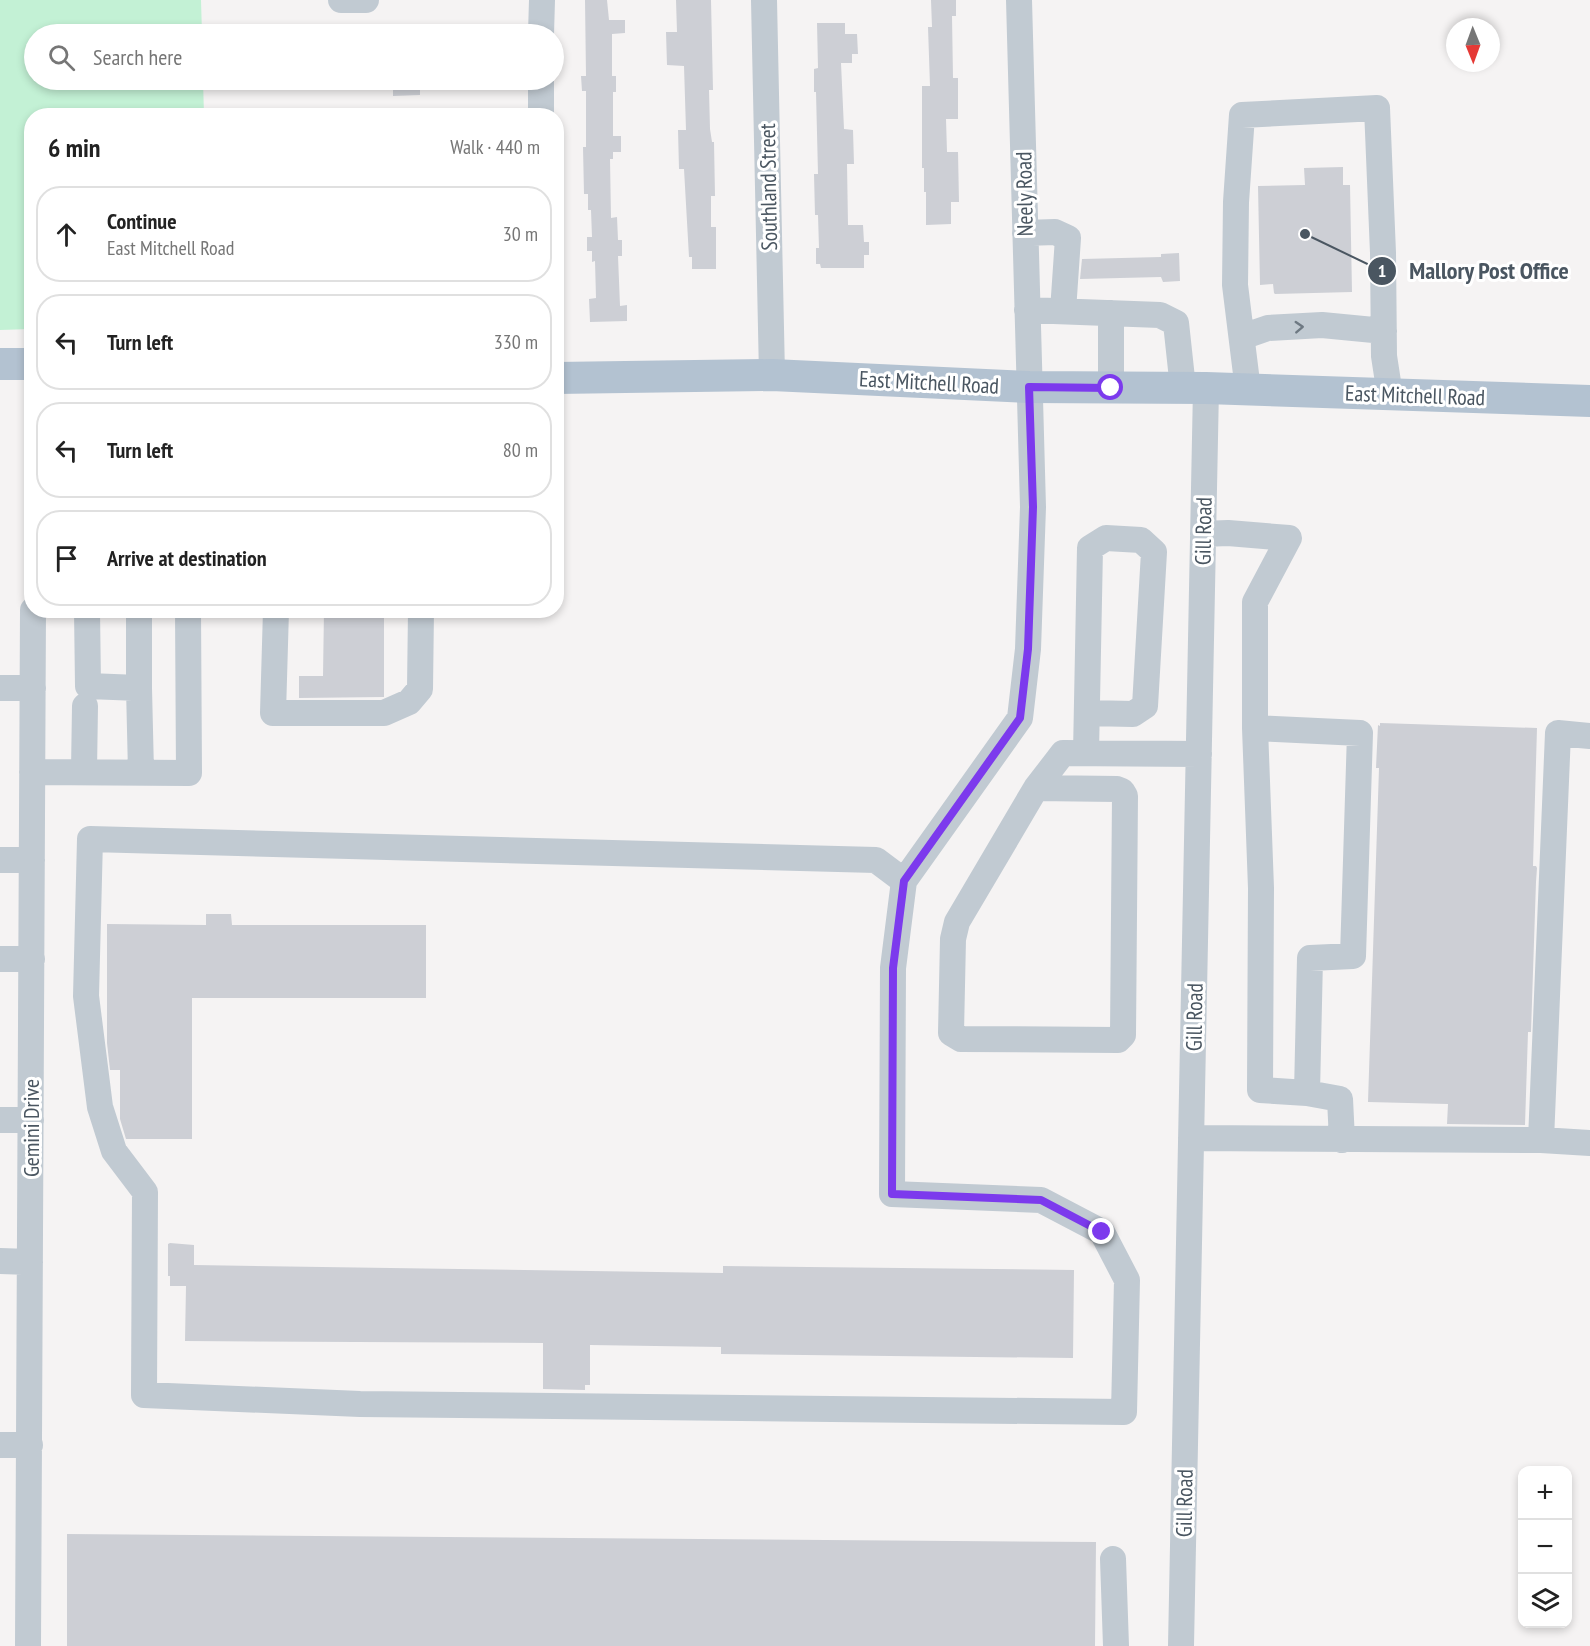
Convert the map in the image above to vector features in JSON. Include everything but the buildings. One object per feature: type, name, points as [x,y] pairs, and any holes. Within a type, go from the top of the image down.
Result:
[{"type":"main road","points":[[0,364],[24,364]]},
{"type":"main road","name":"East Mitchell Road","points":[[564,378],[772,375],[1029,387],[1195,388],[1590,401]]},
{"type":"street","points":[[342,0],[366,0]]},
{"type":"street","points":[[542,0],[542,24]]},
{"type":"street","name":"Southland Street","points":[[764,0],[772,375]]},
{"type":"street","name":"Neely Road","points":[[904,881],[1020,718],[1028,649],[1032,519],[1019,0]]},
{"type":"street","points":[[541,90],[541,108]]},
{"type":"street","points":[[1248,390],[1235,285],[1236,202],[1242,115],[1377,108],[1383,253],[1384,356],[1390,394]]},
{"type":"street","points":[[1025,233],[1055,232],[1068,238],[1063,311]]},
{"type":"street","points":[[1027,310],[1111,313],[1111,388]]},
{"type":"street","name":"Gill Road","points":[[1111,313],[1160,315],[1176,323],[1195,388],[1203,534],[1181,1646]]},
{"type":"street","points":[[1242,337],[1268,328],[1322,325],[1383,331]]},
{"type":"street","points":[[1203,534],[1289,538],[1255,602],[1255,728],[1261,888],[1260,1090],[1307,1093],[1340,1099],[1342,1140]]},
{"type":"street","points":[[1086,753],[1090,548],[1106,538],[1141,540],[1154,552],[1145,706],[1132,714],[1087,714]]},
{"type":"street","name":"Gemini Drive","points":[[28,1646],[33,618]]},
{"type":"street","points":[[87,618],[88,686],[139,688]]},
{"type":"street","points":[[139,618],[141,772]]},
{"type":"street","points":[[32,771],[189,773],[188,618]]},
{"type":"street","points":[[276,618],[273,713],[384,713],[409,702],[420,689],[422,618]]},
{"type":"street","points":[[0,688],[33,688]]},
{"type":"street","points":[[84,771],[85,706]]},
{"type":"street","points":[[1255,728],[1360,733],[1353,956],[1310,958],[1307,1093]]},
{"type":"street","points":[[1541,1140],[1558,733],[1590,736]]},
{"type":"street","points":[[1036,788],[1117,789],[1125,796],[1123,1035],[1118,1040],[961,1039],[951,1033],[953,939],[957,922],[1036,788],[1063,753],[1199,754]]},
{"type":"street","points":[[90,839],[876,860],[904,881],[893,968],[892,1194],[1041,1200],[1102,1232],[1126,1280],[1124,1412],[384,1405],[144,1395],[145,1192],[114,1152],[100,1107],[86,996],[90,839]]},
{"type":"street","points":[[0,860],[32,860]]},
{"type":"street","points":[[0,959],[32,959]]},
{"type":"street","points":[[0,1120],[31,1120]]},
{"type":"street","points":[[1191,1138],[1541,1140],[1590,1143]]},
{"type":"street","points":[[0,1261],[30,1262]]},
{"type":"street","points":[[0,1445],[30,1445]]},
{"type":"street","points":[[1113,1559],[1116,1646]]},
{"type":"green space","points":[[0,0],[201,0],[202,24],[24,24],[24,90],[203,90],[204,108],[24,108],[24,329],[0,330]]},
{"type":"place","name":"Mallory Post Office","points":[[1305,234]]},
{"type":"route","points":[[1102,1232],[1041,1200],[892,1194],[893,968],[904,881],[1020,718],[1028,649],[1033,507],[1029,387],[1111,388]]}]
